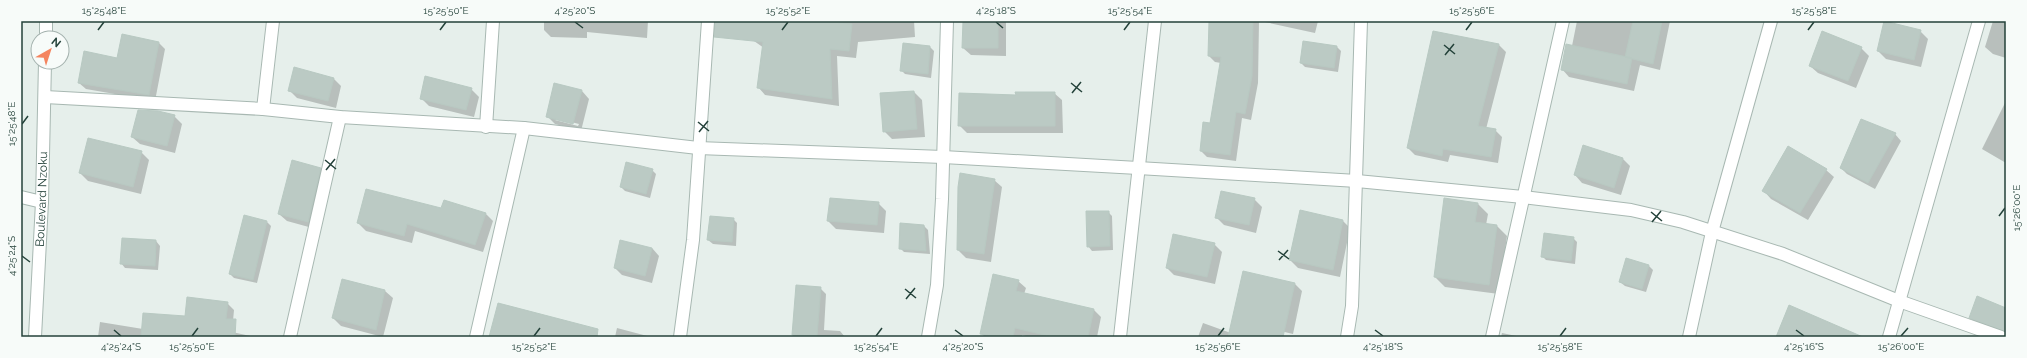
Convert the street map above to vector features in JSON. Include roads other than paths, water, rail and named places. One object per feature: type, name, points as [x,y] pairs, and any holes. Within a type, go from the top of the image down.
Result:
[{"type":"street","points":[[263,109],[272,21]]},
{"type":"street","points":[[486,127],[493,21]]},
{"type":"street","points":[[680,337],[693,240],[698,148],[708,21]]},
{"type":"street","points":[[928,337],[937,285],[947,21]]},
{"type":"street","points":[[1120,337],[1155,21]]},
{"type":"street","points":[[1347,337],[1352,306],[1361,21]]},
{"type":"street","points":[[1492,337],[1563,21]]},
{"type":"street","points":[[1689,337],[1712,232],[1771,21]]},
{"type":"street","points":[[1889,337],[1979,21]]},
{"type":"street","name":"Boulevard Nzoku","points":[[35,337],[42,202],[45,70]]},
{"type":"street","points":[[45,98],[263,109],[340,117],[486,127],[524,128],[698,148],[943,157],[1357,181],[1523,197],[1631,210],[1682,222],[1783,254],[1899,301],[2001,337]]},
{"type":"street","points":[[290,337],[340,117]]},
{"type":"street","points":[[476,337],[524,128]]},
{"type":"street","points":[[21,197],[42,202]]}]
